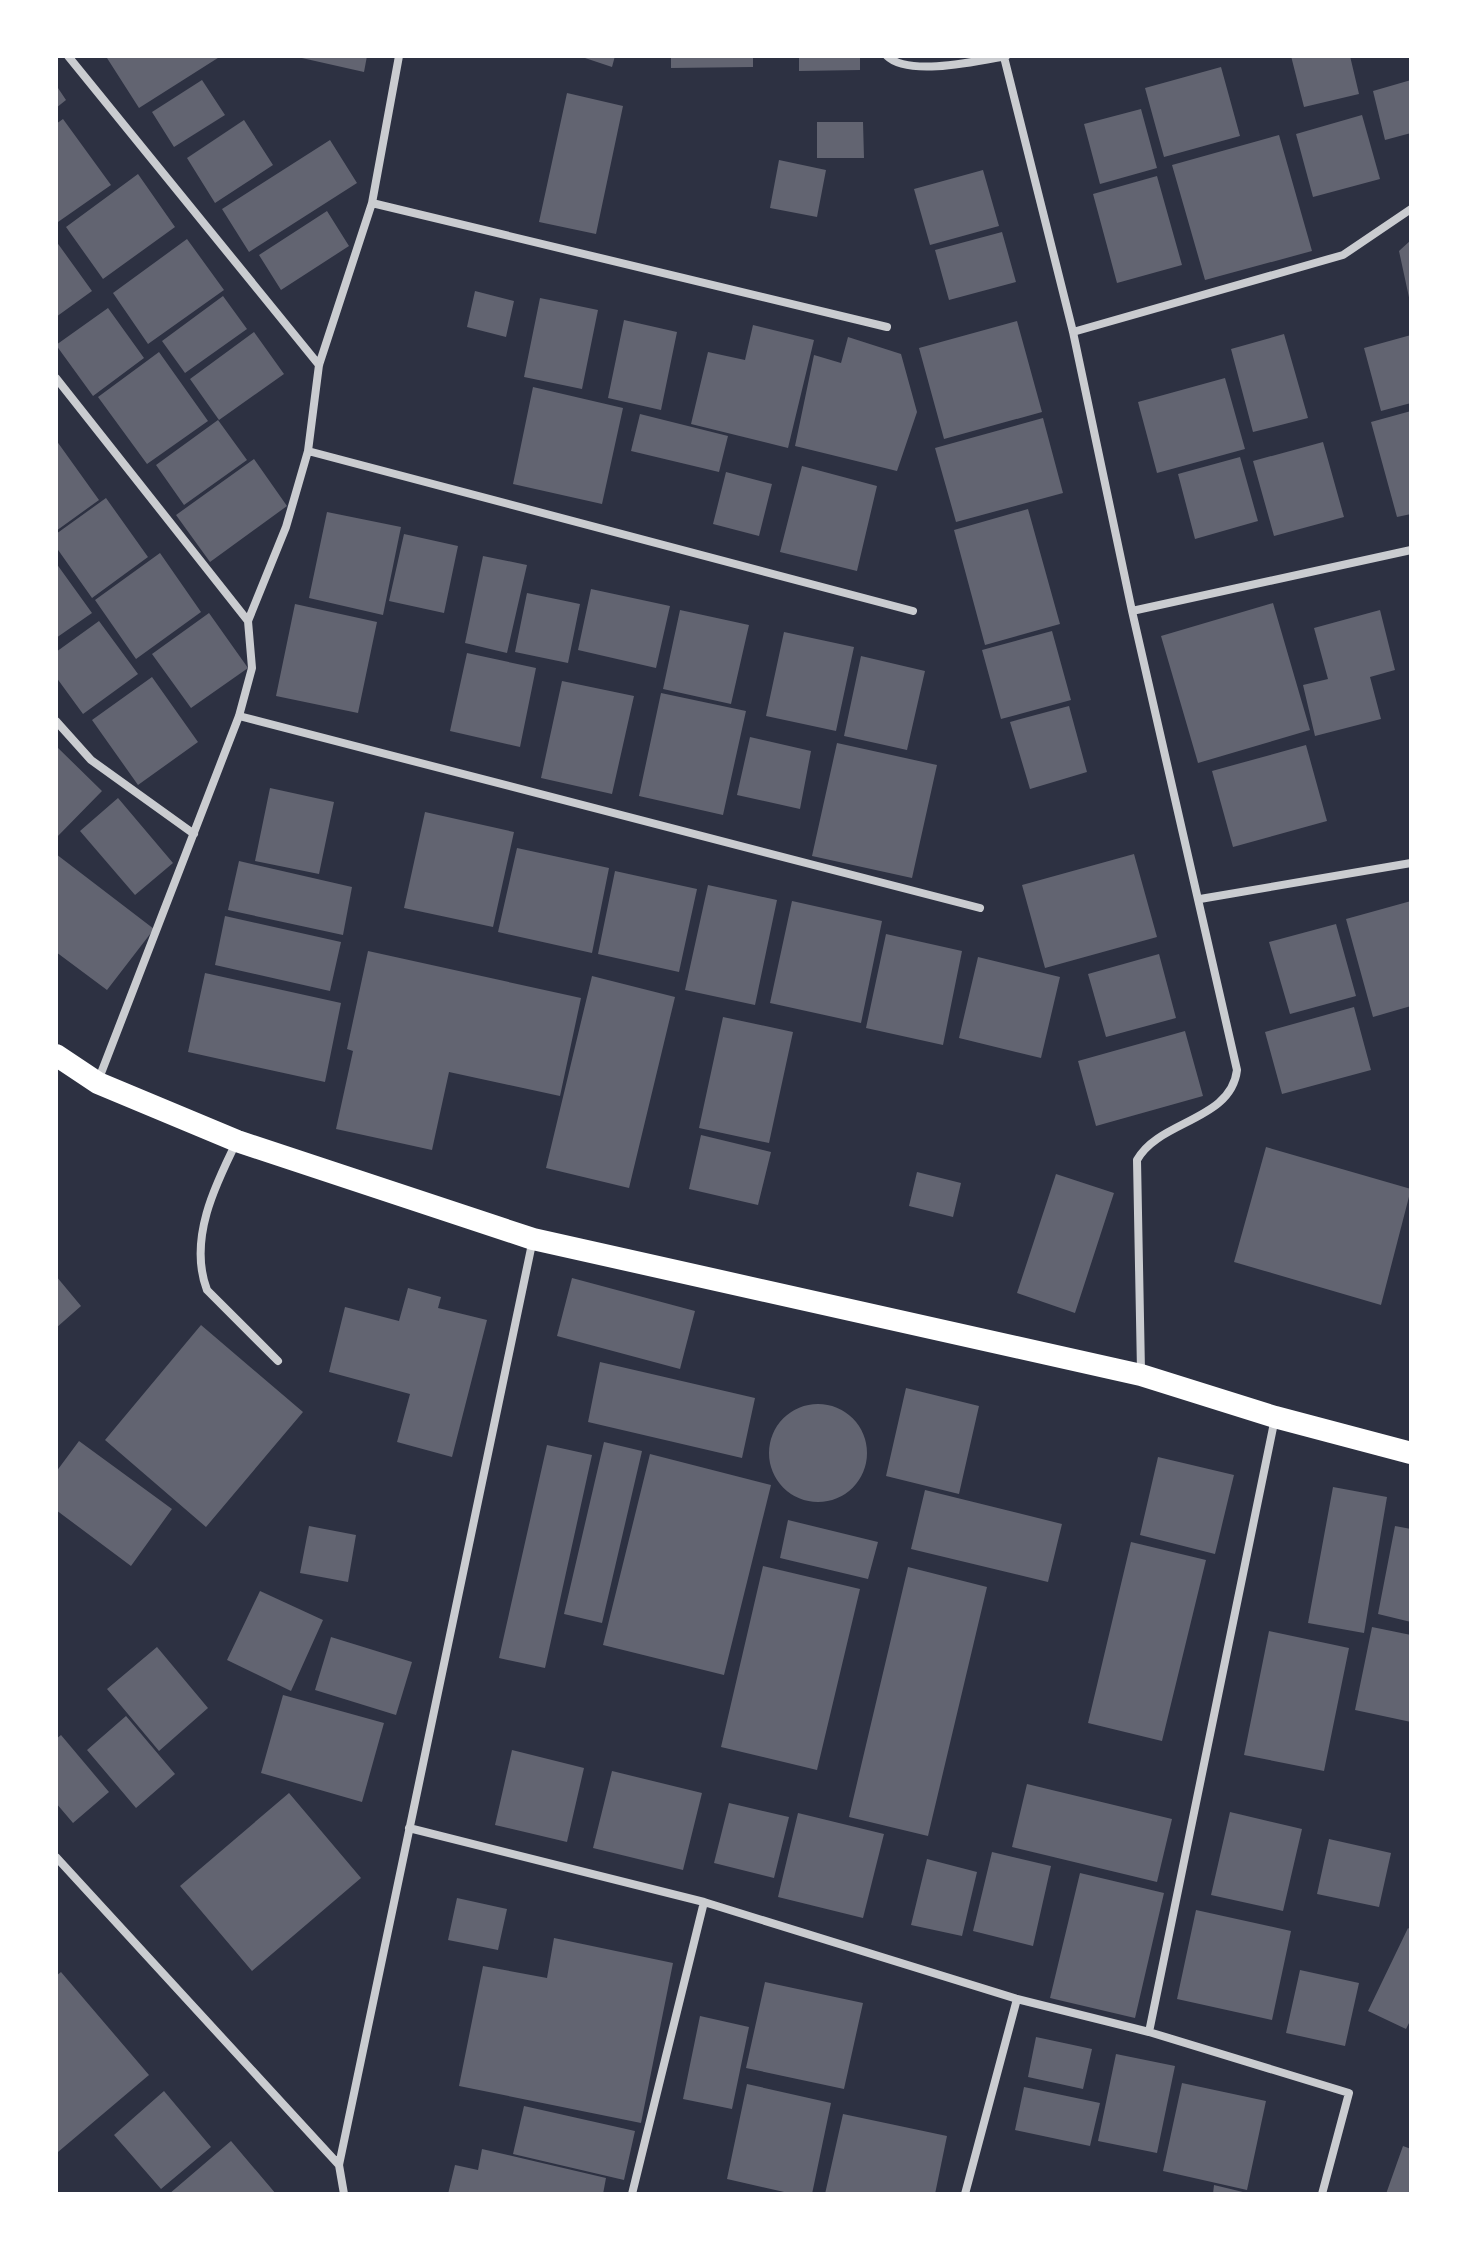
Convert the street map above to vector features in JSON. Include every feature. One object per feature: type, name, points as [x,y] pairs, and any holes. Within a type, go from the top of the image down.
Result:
[{"type":"highway","points":[[56,1055],[98,1083],[237,1141],[533,1239],[1141,1375],[1275,1417],[1411,1453]]},
{"type":"street","points":[[68,56],[319,365]]},
{"type":"street","points":[[98,1083],[239,716],[252,668],[248,621],[286,527],[308,451],[319,365],[372,203],[399,56]]},
{"type":"street","points":[[887,56],[905,65],[926,67],[1005,56],[1073,332],[1132,611],[1237,1070],[1236,1080],[1221,1102],[1171,1132],[1141,1153],[1137,1160],[1141,1375]]},
{"type":"street","points":[[372,203],[887,327]]},
{"type":"street","points":[[1073,332],[1343,255],[1411,209]]},
{"type":"street","points":[[56,378],[248,621]]},
{"type":"street","points":[[308,451],[913,611]]},
{"type":"street","points":[[1132,611],[1411,550]]},
{"type":"street","points":[[239,716],[980,908]]},
{"type":"street","points":[[56,721],[91,760],[194,834]]},
{"type":"street","points":[[1200,899],[1411,863]]},
{"type":"street","points":[[237,1141],[209,1197],[202,1242],[204,1281],[207,1290],[278,1361]]},
{"type":"street","points":[[344,2194],[339,2165],[533,1239]]},
{"type":"street","points":[[1149,2032],[1275,1417]]},
{"type":"street","points":[[409,1828],[704,1902],[1017,1999],[1149,2032],[1349,2093],[1322,2194]]},
{"type":"street","points":[[56,1857],[339,2165]]},
{"type":"street","points":[[632,2194],[704,1902]]},
{"type":"street","points":[[965,2194],[1017,1999]]},
{"type":"building","points":[[221,56],[139,108],[107,58]]},
{"type":"building","points":[[293,56],[367,56],[364,72]]},
{"type":"building","points":[[579,56],[615,56],[612,67]]},
{"type":"building","points":[[671,56],[753,56],[753,67],[671,68]]},
{"type":"building","points":[[799,56],[860,56],[860,70],[799,71]]},
{"type":"building","points":[[1291,56],[1350,56],[1359,94],[1304,107]]},
{"type":"building","points":[[1221,67],[1240,136],[1164,157],[1145,88]]},
{"type":"building","points":[[202,80],[225,115],[174,147],[152,112]]},
{"type":"building","points":[[1411,80],[1411,133],[1385,140],[1373,91]]},
{"type":"building","points":[[56,85],[66,100],[56,108]]},
{"type":"building","points":[[567,93],[623,106],[596,234],[539,222]]},
{"type":"building","points":[[1141,109],[1157,168],[1100,184],[1084,124]]},
{"type":"building","points":[[1362,115],[1380,179],[1313,197],[1296,134]]},
{"type":"building","points":[[63,119],[111,185],[58,222],[56,124]]},
{"type":"building","points":[[244,120],[273,165],[215,203],[187,158]]},
{"type":"building","points":[[817,122],[863,122],[864,158],[817,158]]},
{"type":"building","points":[[1279,135],[1312,251],[1205,280],[1172,165]]},
{"type":"building","points":[[330,140],[357,183],[249,252],[222,209]]},
{"type":"building","points":[[779,160],[826,170],[817,217],[770,208]]},
{"type":"building","points":[[983,170],[999,226],[930,245],[914,189]]},
{"type":"building","points":[[138,174],[175,227],[103,279],[66,227]]},
{"type":"building","points":[[1157,176],[1182,265],[1117,283],[1093,194]]},
{"type":"building","points":[[327,211],[349,246],[281,290],[259,255]]},
{"type":"building","points":[[1002,232],[1016,282],[949,300],[935,250]]},
{"type":"building","points":[[187,239],[224,290],[148,344],[113,293]]},
{"type":"building","points":[[1411,240],[1411,302],[1410,302],[1399,251]]},
{"type":"building","points":[[56,241],[92,291],[56,317]]},
{"type":"building","points":[[475,291],[514,301],[506,337],[467,327]]},
{"type":"building","points":[[223,296],[247,329],[185,373],[162,341]]},
{"type":"building","points":[[540,298],[598,310],[582,389],[524,377]]},
{"type":"building","points":[[108,308],[144,358],[93,396],[56,345]]},
{"type":"building","points":[[624,320],[677,332],[661,410],[608,398]]},
{"type":"building","points":[[1017,321],[1042,412],[944,439],[919,348]]},
{"type":"building","points":[[753,325],[814,340],[788,448],[691,424],[708,352],[745,360]]},
{"type":"building","points":[[254,332],[284,374],[219,420],[190,379]]},
{"type":"building","points":[[1284,334],[1308,418],[1253,432],[1231,349]]},
{"type":"building","points":[[1411,335],[1411,403],[1381,411],[1364,348]]},
{"type":"building","points":[[848,337],[901,354],[917,412],[897,471],[795,446],[814,355],[841,363]]},
{"type":"building","points":[[159,352],[208,421],[147,464],[98,397]]},
{"type":"building","points":[[1225,378],[1245,449],[1157,473],[1138,402]]},
{"type":"building","points":[[533,387],[623,408],[602,504],[513,484]]},
{"type":"building","points":[[1411,411],[1411,514],[1397,517],[1371,422]]},
{"type":"building","points":[[640,414],[728,436],[719,472],[631,451]]},
{"type":"building","points":[[1043,418],[1063,493],[956,522],[935,448]]},
{"type":"building","points":[[218,420],[247,460],[184,505],[156,465]]},
{"type":"building","points":[[56,440],[99,500],[56,531]]},
{"type":"building","points":[[1323,442],[1344,517],[1274,536],[1253,461]]},
{"type":"building","points":[[1240,457],[1258,521],[1195,539],[1178,474]]},
{"type":"building","points":[[254,459],[287,506],[210,562],[176,515]]},
{"type":"building","points":[[802,466],[877,486],[857,571],[780,552]]},
{"type":"building","points":[[726,472],[772,484],[759,536],[713,524]]},
{"type":"building","points":[[106,498],[148,557],[92,598],[56,547],[56,534]]},
{"type":"building","points":[[1028,509],[1060,624],[985,645],[954,530]]},
{"type":"building","points":[[327,512],[401,527],[383,615],[309,598]]},
{"type":"building","points":[[404,534],[458,546],[444,613],[389,601]]},
{"type":"building","points":[[160,553],[201,612],[136,659],[95,600]]},
{"type":"building","points":[[483,556],[527,565],[507,653],[465,643]]},
{"type":"building","points":[[56,563],[92,613],[56,638]]},
{"type":"building","points":[[591,589],[670,606],[656,668],[578,650]]},
{"type":"building","points":[[527,593],[580,604],[568,663],[515,652]]},
{"type":"building","points":[[1273,603],[1310,730],[1198,763],[1161,636]]},
{"type":"building","points":[[295,604],[377,622],[358,713],[276,696]]},
{"type":"building","points":[[680,610],[749,625],[731,704],[663,689]]},
{"type":"building","points":[[1380,610],[1395,670],[1370,677],[1381,719],[1315,736],[1303,685],[1328,679],[1314,628]]},
{"type":"building","points":[[209,613],[248,668],[191,708],[152,654]]},
{"type":"building","points":[[99,621],[138,674],[83,714],[56,677],[56,652]]},
{"type":"building","points":[[1052,631],[1071,700],[1001,719],[982,650]]},
{"type":"building","points":[[784,632],[854,647],[836,731],[766,716]]},
{"type":"building","points":[[467,653],[536,668],[520,747],[450,731]]},
{"type":"building","points":[[861,656],[925,671],[907,750],[844,736]]},
{"type":"building","points":[[152,677],[198,742],[138,785],[92,720]]},
{"type":"building","points":[[562,681],[634,696],[612,794],[541,778]]},
{"type":"building","points":[[661,693],[746,711],[723,815],[639,796]]},
{"type":"building","points":[[1069,706],[1087,772],[1030,789],[1010,722]]},
{"type":"building","points":[[750,737],[811,751],[800,809],[737,795]]},
{"type":"building","points":[[837,743],[937,765],[912,878],[812,856]]},
{"type":"building","points":[[1306,745],[1327,821],[1233,847],[1212,771]]},
{"type":"building","points":[[56,746],[102,791],[56,838]]},
{"type":"building","points":[[270,788],[334,802],[319,874],[255,861]]},
{"type":"building","points":[[118,798],[173,863],[135,895],[80,831]]},
{"type":"building","points":[[425,812],[514,832],[493,927],[404,908]]},
{"type":"building","points":[[517,848],[609,868],[592,953],[498,932]]},
{"type":"building","points":[[56,854],[154,929],[107,990],[56,952]]},
{"type":"building","points":[[1134,854],[1157,937],[1045,968],[1022,885]]},
{"type":"building","points":[[239,861],[352,887],[343,935],[228,910]]},
{"type":"building","points":[[615,871],[697,889],[679,972],[598,954]]},
{"type":"building","points":[[708,885],[777,900],[755,1005],[685,990]]},
{"type":"building","points":[[792,901],[882,921],[861,1023],[770,1003]]},
{"type":"building","points":[[1411,901],[1411,1006],[1373,1017],[1346,919]]},
{"type":"building","points":[[225,916],[341,942],[330,991],[215,965]]},
{"type":"building","points":[[1336,924],[1356,996],[1290,1014],[1269,942]]},
{"type":"building","points":[[886,934],[962,951],[943,1045],[866,1028]]},
{"type":"building","points":[[368,951],[581,998],[560,1096],[449,1072],[432,1150],[336,1129],[353,1051],[347,1049]]},
{"type":"building","points":[[1159,954],[1176,1018],[1106,1037],[1088,974]]},
{"type":"building","points":[[978,957],[1060,977],[1041,1058],[959,1038]]},
{"type":"building","points":[[205,973],[341,1003],[325,1082],[188,1052]]},
{"type":"building","points":[[592,976],[675,997],[629,1188],[546,1168]]},
{"type":"building","points":[[1354,1007],[1371,1070],[1282,1094],[1265,1032]]},
{"type":"building","points":[[723,1017],[793,1032],[769,1143],[699,1128]]},
{"type":"building","points":[[1185,1031],[1203,1096],[1096,1126],[1078,1061]]},
{"type":"building","points":[[701,1135],[771,1152],[758,1205],[689,1189]]},
{"type":"building","points":[[1266,1147],[1411,1189],[1381,1305],[1234,1262]]},
{"type":"building","points":[[917,1172],[961,1183],[953,1217],[909,1206]]},
{"type":"building","points":[[1056,1174],[1114,1193],[1075,1313],[1017,1293]]},
{"type":"building","points":[[56,1276],[81,1306],[56,1328]]},
{"type":"building","points":[[572,1278],[695,1311],[680,1369],[557,1336]]},
{"type":"building","points":[[408,1288],[441,1297],[438,1308],[487,1320],[452,1457],[397,1442],[410,1394],[329,1372],[345,1307],[399,1321]]},
{"type":"building","points":[[201,1325],[303,1412],[206,1527],[105,1440]]},
{"type":"building","points":[[600,1362],[755,1398],[742,1458],[588,1422]]},
{"type":"building","points":[[906,1388],[979,1406],[959,1494],[886,1476]]},
{"type":"building","points":[[818,1404],[837,1408],[852,1419],[863,1434],[867,1453],[863,1472],[852,1487],[837,1498],[818,1502],[799,1498],[784,1487],[773,1472],[769,1453],[773,1434],[784,1419],[799,1408]]},
{"type":"building","points":[[79,1441],[172,1509],[131,1566],[56,1510],[56,1472]]},
{"type":"building","points":[[604,1442],[642,1451],[602,1623],[564,1614]]},
{"type":"building","points":[[547,1445],[592,1455],[545,1668],[499,1658]]},
{"type":"building","points":[[650,1454],[771,1485],[724,1675],[603,1645]]},
{"type":"building","points":[[1158,1457],[1234,1475],[1215,1554],[1140,1535]]},
{"type":"building","points":[[1333,1487],[1387,1497],[1364,1633],[1308,1623]]},
{"type":"building","points":[[925,1490],[1062,1524],[1048,1582],[911,1549]]},
{"type":"building","points":[[788,1520],[878,1542],[868,1579],[780,1558]]},
{"type":"building","points":[[309,1526],[356,1535],[348,1582],[300,1573]]},
{"type":"building","points":[[1395,1526],[1411,1529],[1411,1622],[1378,1614]]},
{"type":"building","points":[[1131,1542],[1206,1560],[1162,1741],[1088,1723]]},
{"type":"building","points":[[763,1566],[860,1589],[817,1770],[721,1747]]},
{"type":"building","points":[[908,1567],[987,1587],[928,1836],[849,1817]]},
{"type":"building","points":[[260,1591],[323,1620],[291,1691],[227,1660]]},
{"type":"building","points":[[1372,1627],[1411,1635],[1411,1722],[1355,1710]]},
{"type":"building","points":[[1269,1631],[1349,1648],[1324,1771],[1244,1755]]},
{"type":"building","points":[[331,1637],[412,1662],[396,1715],[315,1690]]},
{"type":"building","points":[[157,1647],[208,1708],[159,1751],[107,1689]]},
{"type":"building","points":[[283,1695],[384,1723],[362,1802],[261,1773]]},
{"type":"building","points":[[126,1716],[175,1774],[136,1808],[87,1750]]},
{"type":"building","points":[[61,1735],[109,1792],[73,1823],[56,1803],[56,1739]]},
{"type":"building","points":[[512,1750],[584,1768],[567,1842],[495,1825]]},
{"type":"building","points":[[612,1771],[702,1793],[683,1870],[593,1848]]},
{"type":"building","points":[[1027,1784],[1172,1819],[1157,1882],[1012,1847]]},
{"type":"building","points":[[289,1793],[361,1878],[252,1971],[180,1886]]},
{"type":"building","points":[[729,1803],[789,1817],[774,1878],[714,1863]]},
{"type":"building","points":[[1230,1812],[1302,1829],[1283,1911],[1211,1895]]},
{"type":"building","points":[[798,1813],[884,1834],[863,1918],[778,1897]]},
{"type":"building","points":[[1329,1839],[1391,1853],[1379,1907],[1317,1894]]},
{"type":"building","points":[[992,1852],[1051,1866],[1033,1946],[973,1931]]},
{"type":"building","points":[[927,1859],[977,1872],[962,1936],[911,1925]]},
{"type":"building","points":[[1080,1873],[1164,1893],[1135,2018],[1050,1998]]},
{"type":"building","points":[[457,1898],[507,1909],[498,1950],[448,1940]]},
{"type":"building","points":[[1196,1910],[1291,1931],[1272,2020],[1177,1999]]},
{"type":"building","points":[[1408,1928],[1411,1930],[1411,2019],[1406,2029],[1368,2011]]},
{"type":"building","points":[[554,1938],[673,1963],[641,2123],[459,2086],[483,1966],[547,1978]]},
{"type":"building","points":[[1300,1970],[1359,1983],[1345,2046],[1286,2033]]},
{"type":"building","points":[[61,1972],[149,2075],[58,2152],[56,1976]]},
{"type":"building","points":[[765,1982],[863,2003],[844,2089],[746,2068]]},
{"type":"building","points":[[700,2016],[749,2027],[732,2109],[683,2099]]},
{"type":"building","points":[[1036,2037],[1092,2049],[1083,2089],[1028,2077]]},
{"type":"building","points":[[1116,2054],[1175,2066],[1157,2153],[1098,2141]]},
{"type":"building","points":[[1182,2083],[1266,2101],[1247,2190],[1163,2171]]},
{"type":"building","points":[[747,2084],[831,2103],[812,2194],[793,2194],[727,2179]]},
{"type":"building","points":[[1024,2087],[1100,2103],[1090,2146],[1015,2130]]},
{"type":"building","points":[[164,2091],[211,2147],[161,2189],[114,2135]]},
{"type":"building","points":[[524,2106],[635,2131],[624,2180],[513,2154]]},
{"type":"building","points":[[843,2114],[947,2136],[935,2194],[825,2194]]},
{"type":"building","points":[[231,2141],[276,2194],[169,2194]]},
{"type":"building","points":[[1403,2146],[1411,2149],[1411,2194],[1386,2194]]},
{"type":"building","points":[[482,2149],[606,2178],[603,2194],[448,2194],[455,2165],[478,2170]]},
{"type":"building","points":[[1214,2185],[1247,2193],[1247,2194],[1213,2194]]}]
